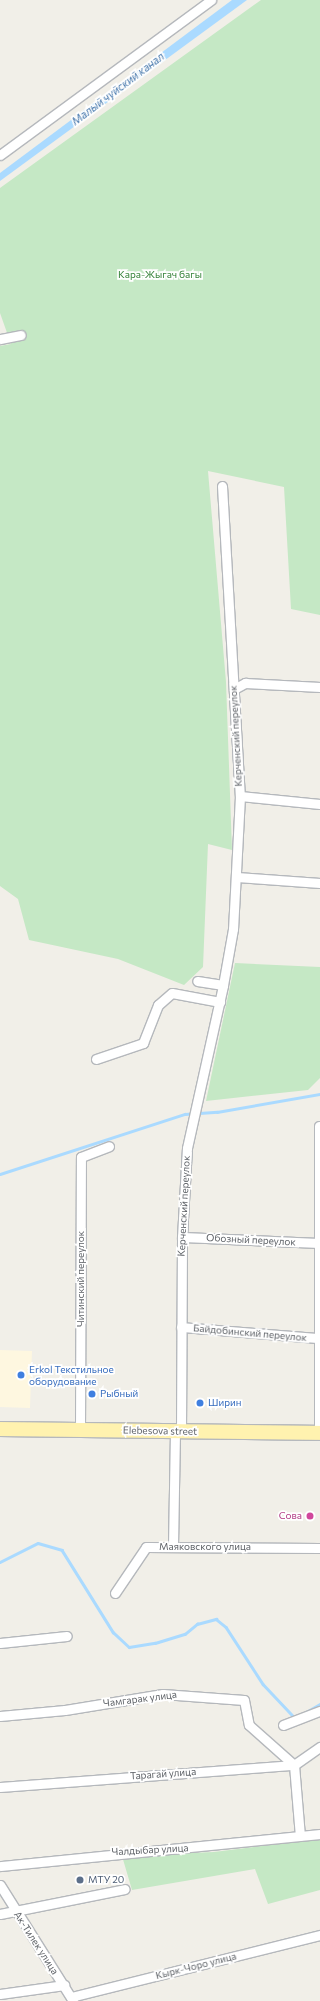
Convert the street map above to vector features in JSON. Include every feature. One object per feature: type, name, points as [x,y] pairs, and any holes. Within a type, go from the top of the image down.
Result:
[{"type":"main road","name":"Elebesova street","points":[[0,1429],[320,1433]]},
{"type":"street","points":[[0,155],[210,0]]},
{"type":"street","points":[[0,339],[21,335]]},
{"type":"street","name":"Керченский переулок","points":[[173,1546],[178,1432],[182,1237],[187,1148],[220,1002],[233,929],[237,877],[240,796],[222,486]]},
{"type":"street","points":[[234,689],[245,683],[320,687]]},
{"type":"street","points":[[240,796],[320,804]]},
{"type":"street","points":[[237,877],[320,883]]},
{"type":"street","points":[[197,982],[223,985]]},
{"type":"street","points":[[96,1059],[143,1043],[158,1005],[172,993],[220,1002]]},
{"type":"street","points":[[319,1126],[320,1433]]},
{"type":"street","name":"Читинский переулок","points":[[80,1430],[81,1157],[109,1146]]},
{"type":"street","name":"Обозный переулок","points":[[182,1237],[319,1243]]},
{"type":"street","name":"Байдобинский переулок","points":[[181,1328],[319,1338]]},
{"type":"street","name":"Маяковского улица","points":[[115,1593],[146,1547],[320,1548]]},
{"type":"street","points":[[0,1643],[67,1636]]},
{"type":"street","name":"Чамгарак улица","points":[[0,1716],[65,1710],[163,1694],[244,1700],[249,1725],[294,1765]]},
{"type":"street","points":[[283,1725],[320,1711]]},
{"type":"street","points":[[300,1836],[294,1765],[320,1747]]},
{"type":"street","name":"Тарагай улица","points":[[0,1787],[294,1765]]},
{"type":"street","name":"Чалдыбар улица","points":[[0,1866],[320,1834]]},
{"type":"street","name":"Ак-Тилек улица","points":[[0,1885],[72,1999]]},
{"type":"street","points":[[0,1914],[124,1889]]},
{"type":"street","name":"Кырк-Чоро улица","points":[[72,1999],[320,1935]]},
{"type":"street","points":[[0,1994],[64,1985]]},
{"type":"shaded area","points":[[0,1350],[32,1351],[30,1408],[0,1407]]},
{"type":"green space","name":"Кара-Жыгач багы","points":[[261,0],[320,0],[320,615],[291,609],[284,487],[208,471],[226,682],[232,850],[208,844],[203,967],[184,985],[118,959],[29,940],[18,899],[0,886],[0,346],[11,344],[0,313],[0,188]]},
{"type":"green space","points":[[235,963],[320,967],[320,1078],[308,1090],[206,1101]]},
{"type":"green space","points":[[320,1839],[320,1890],[268,1904],[255,1869],[132,1890],[122,1856],[214,1852]]},
{"type":"water","name":"Малый чуйский канал","points":[[232,0],[247,0],[0,181],[0,173]]},
{"type":"waterway","points":[[0,1174],[185,1114],[217,1112],[320,1094]]},
{"type":"waterway","points":[[0,1562],[38,1543],[62,1550],[113,1632],[129,1647],[155,1643],[185,1634],[197,1624],[216,1619],[226,1627],[263,1684],[294,1717]]},
{"type":"waterway","points":[[306,1712],[320,1704]]},
{"type":"place","name":"Erkol Текстильное оборудование","points":[[21,1375]]},
{"type":"place","name":"Рыбный","points":[[92,1394]]},
{"type":"place","name":"Ширин","points":[[200,1403]]},
{"type":"place","name":"Сова","points":[[310,1516]]},
{"type":"place","name":"МТУ 20","points":[[80,1880]]}]
